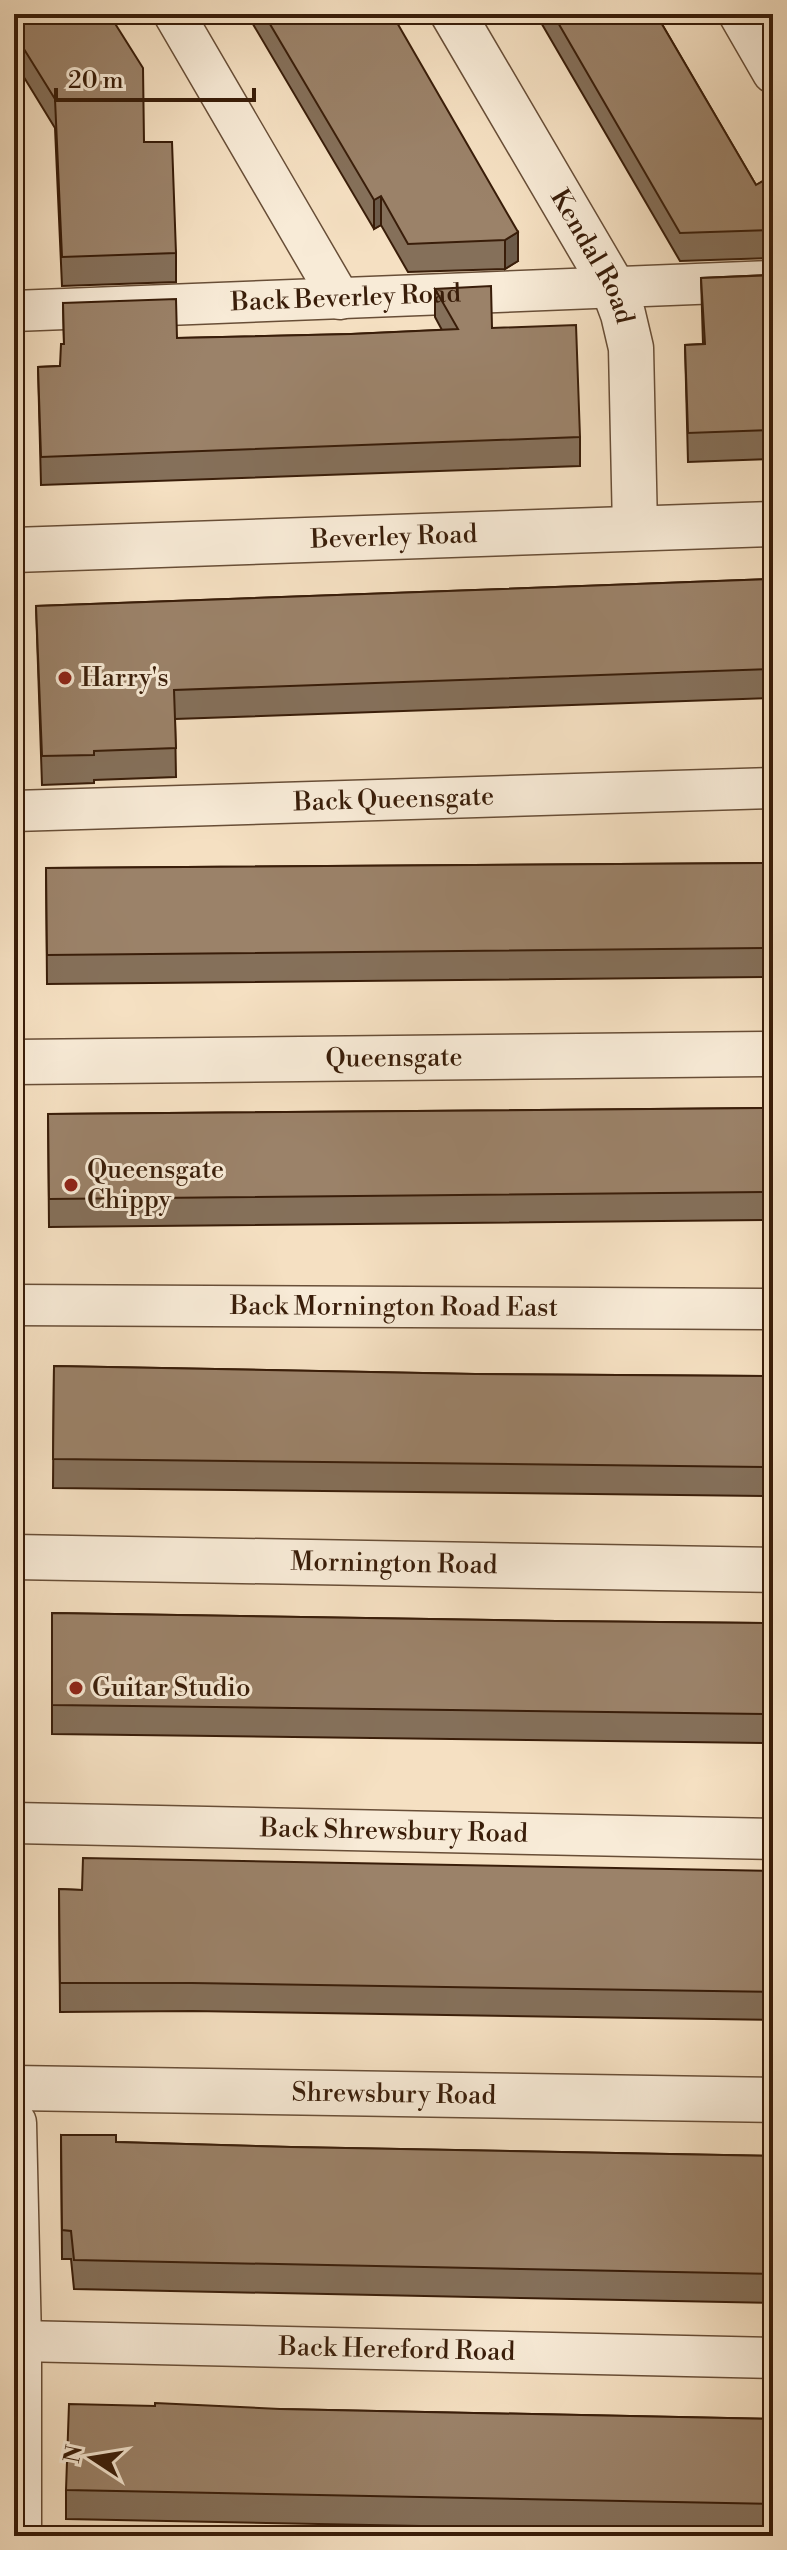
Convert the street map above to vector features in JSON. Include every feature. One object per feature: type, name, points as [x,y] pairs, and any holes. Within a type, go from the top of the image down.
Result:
[{"type":"street","name":"Kendal Road","points":[[453,14],[613,287],[623,314],[631,348],[635,528]]},
{"type":"street","name":"Beverley Road","points":[[14,550],[773,524]]},
{"type":"street","name":"Queensgate","points":[[14,1062],[773,1054]]},
{"type":"street","name":"Mornington Road","points":[[14,1557],[773,1570]]},
{"type":"street","name":"Shrewsbury Road","points":[[14,2088],[773,2100]]},
{"type":"street","points":[[14,2123],[19,2536]]},
{"type":"lane","points":[[174,14],[340,299]]},
{"type":"lane","points":[[739,14],[773,73]]},
{"type":"lane","name":"Back Beverley Road","points":[[14,311],[773,281]]},
{"type":"lane","name":"Back Queensgate","points":[[14,811],[773,788]]},
{"type":"lane","name":"Back Mornington Road East","points":[[14,1305],[773,1309]]},
{"type":"lane","name":"Back Shrewsbury Road","points":[[14,1823],[773,1839]]},
{"type":"lane","name":"Back Hereford Road","points":[[19,2341],[773,2358]]},
{"type":"building","points":[[14,14],[109,14],[143,68],[144,142],[172,142],[176,253],[62,257],[55,99],[14,33]]},
{"type":"building","points":[[264,14],[392,14],[518,232],[505,240],[408,244],[381,196],[374,200]]},
{"type":"building","points":[[553,14],[656,14],[756,185],[773,175],[773,230],[680,233]]},
{"type":"building","points":[[773,275],[773,430],[688,433],[685,345],[705,344],[701,278]]},
{"type":"building","points":[[491,286],[492,328],[576,325],[580,437],[41,457],[38,367],[60,366],[61,344],[64,344],[63,303],[176,299],[177,338],[351,334],[458,329],[435,289]]},
{"type":"building","points":[[773,579],[773,669],[174,690],[176,748],[42,756],[36,606]]},
{"type":"building","points":[[773,863],[773,948],[47,955],[46,868]]},
{"type":"building","points":[[773,1108],[773,1192],[49,1199],[48,1114]]},
{"type":"building","points":[[54,1366],[773,1376],[773,1467],[53,1459]]},
{"type":"building","points":[[52,1613],[773,1623],[773,1714],[52,1705]]},
{"type":"building","points":[[83,1858],[773,1871],[773,1992],[60,1983],[59,1889],[82,1890]]},
{"type":"building","points":[[61,2135],[116,2135],[116,2142],[773,2156],[773,2274],[74,2260],[71,2231],[62,2230]]},
{"type":"building","points":[[155,2403],[280,2409],[773,2419],[773,2504],[66,2490],[69,2404],[155,2406]]},
{"type":"place","name":"Harry's","points":[[65,678]]},
{"type":"place","name":"Queensgate Chippy","points":[[71,1185]]},
{"type":"place","name":"Guitar Studio","points":[[76,1688]]}]
